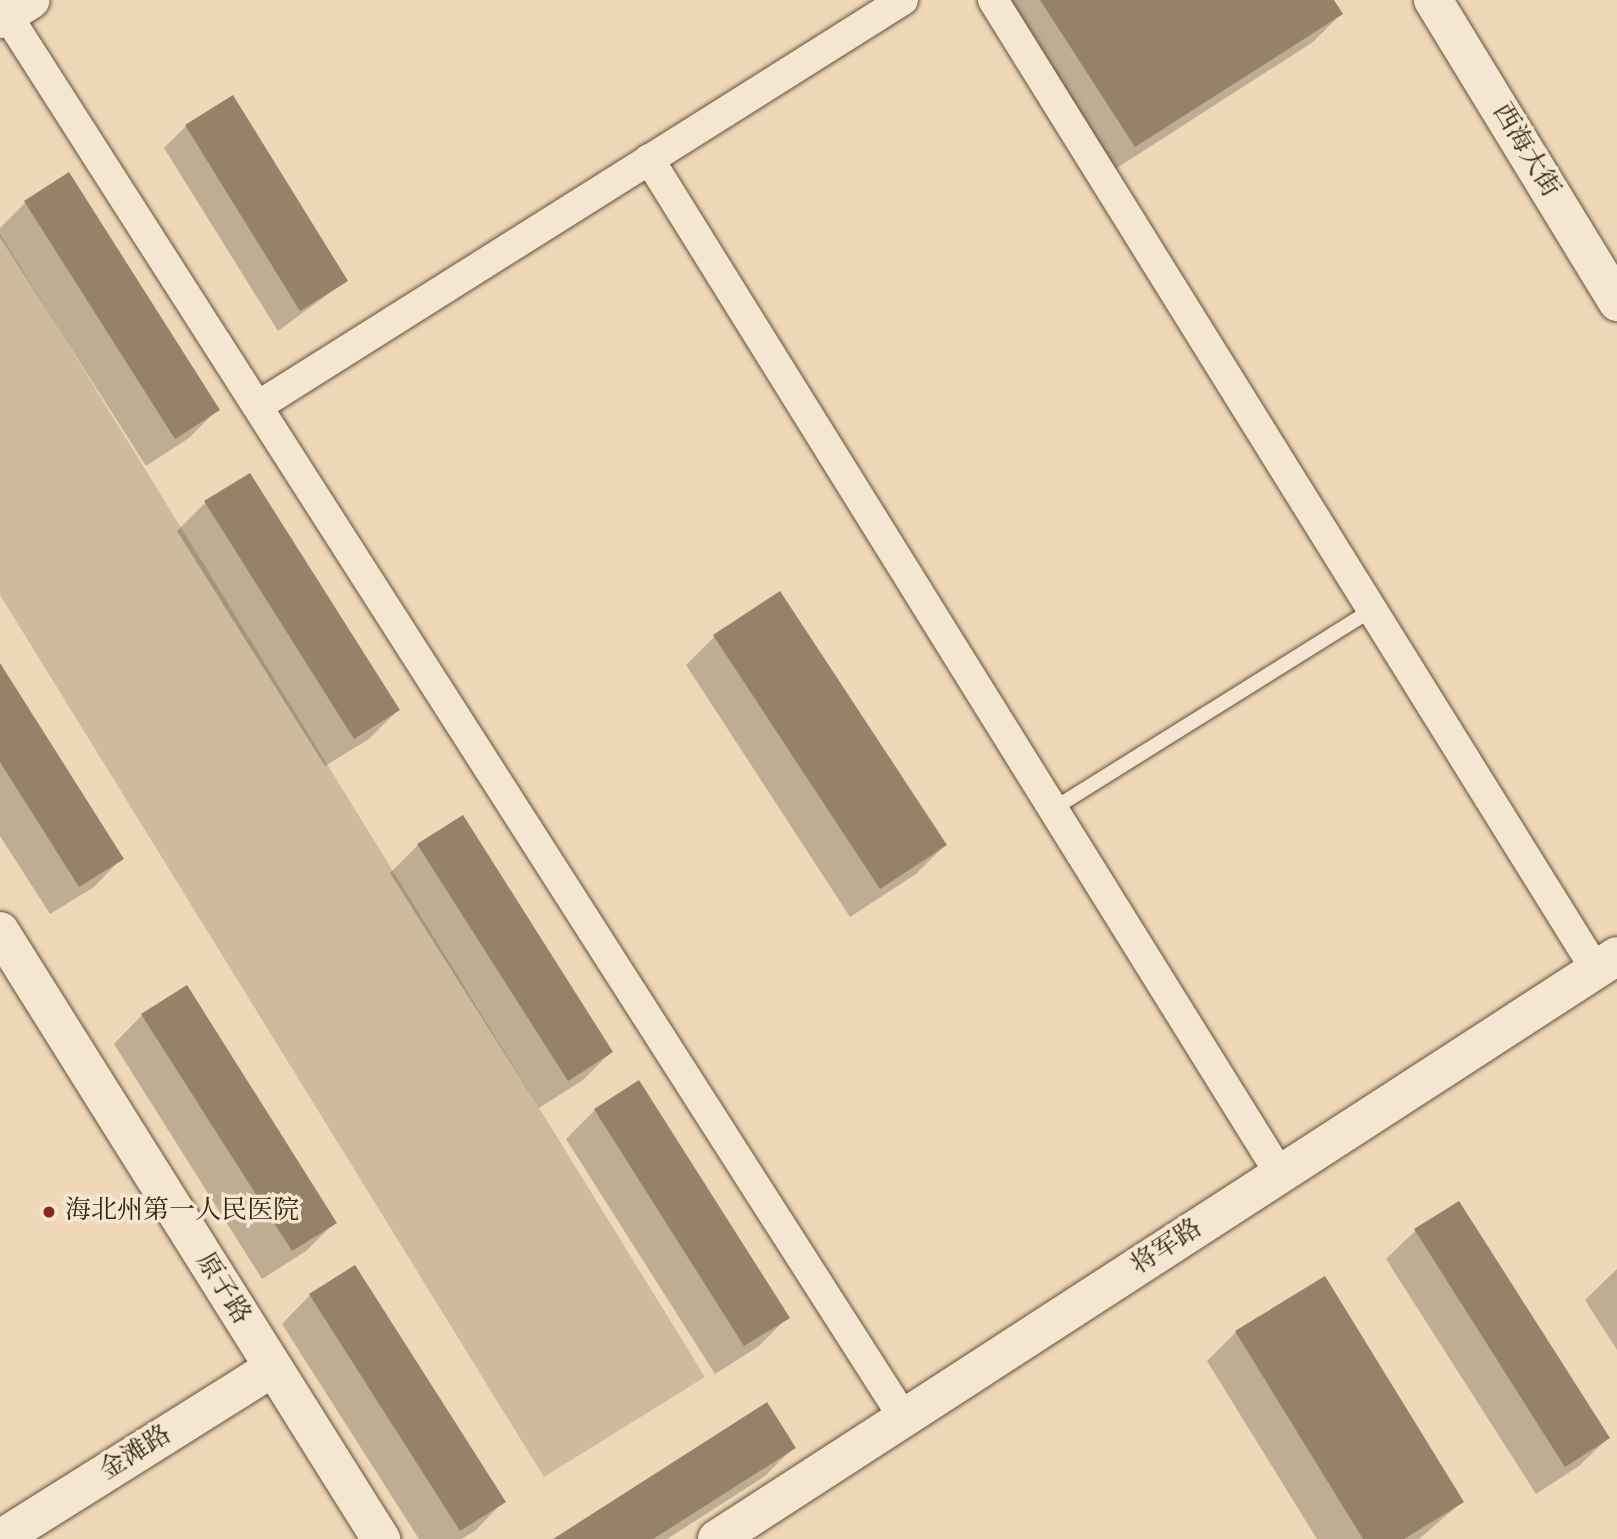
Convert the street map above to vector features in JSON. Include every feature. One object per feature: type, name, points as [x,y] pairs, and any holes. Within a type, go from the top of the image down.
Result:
[{"type":"street","points":[[258,406],[902,0]]},
{"type":"street","points":[[993,0],[1372,610],[1607,963]]},
{"type":"street","name":"西海大街","points":[[1433,0],[1617,302]]},
{"type":"street","points":[[13,11],[258,406],[904,1418]]},
{"type":"street","points":[[649,159],[1280,1174]]},
{"type":"street","name":"原子路","points":[[0,931],[271,1369],[381,1539]]},
{"type":"street","name":"将军路","points":[[717,1539],[1607,963]]},
{"type":"street","name":"金滩路","points":[[0,1539],[271,1369]]},
{"type":"lane","points":[[1053,809],[1372,610]]},
{"type":"shaded area","points":[[0,234],[705,1377],[544,1477],[0,595]]},
{"type":"building","points":[[1040,0],[1334,0],[1343,14],[1135,147]]},
{"type":"building","points":[[233,95],[348,281],[300,311],[185,125]]},
{"type":"building","points":[[69,172],[220,410],[175,439],[24,201]]},
{"type":"building","points":[[250,473],[400,710],[354,739],[204,501]]},
{"type":"building","points":[[780,591],[947,845],[880,889],[713,635]]},
{"type":"building","points":[[0,663],[124,859],[79,887],[0,762]]},
{"type":"building","points":[[463,815],[613,1052],[568,1081],[417,844]]},
{"type":"building","points":[[187,985],[337,1223],[292,1251],[141,1014]]},
{"type":"building","points":[[639,1080],[790,1318],[744,1346],[594,1109]]},
{"type":"building","points":[[1459,1201],[1610,1438],[1565,1467],[1414,1229]]},
{"type":"building","points":[[355,1265],[506,1502],[460,1531],[309,1294]]},
{"type":"building","points":[[1325,1276],[1464,1502],[1404,1539],[1363,1539],[1235,1331]]},
{"type":"building","points":[[767,1402],[796,1448],[653,1539],[553,1539]]},
{"type":"place","name":"海北州第一人民医院","points":[[49,1212]]}]
